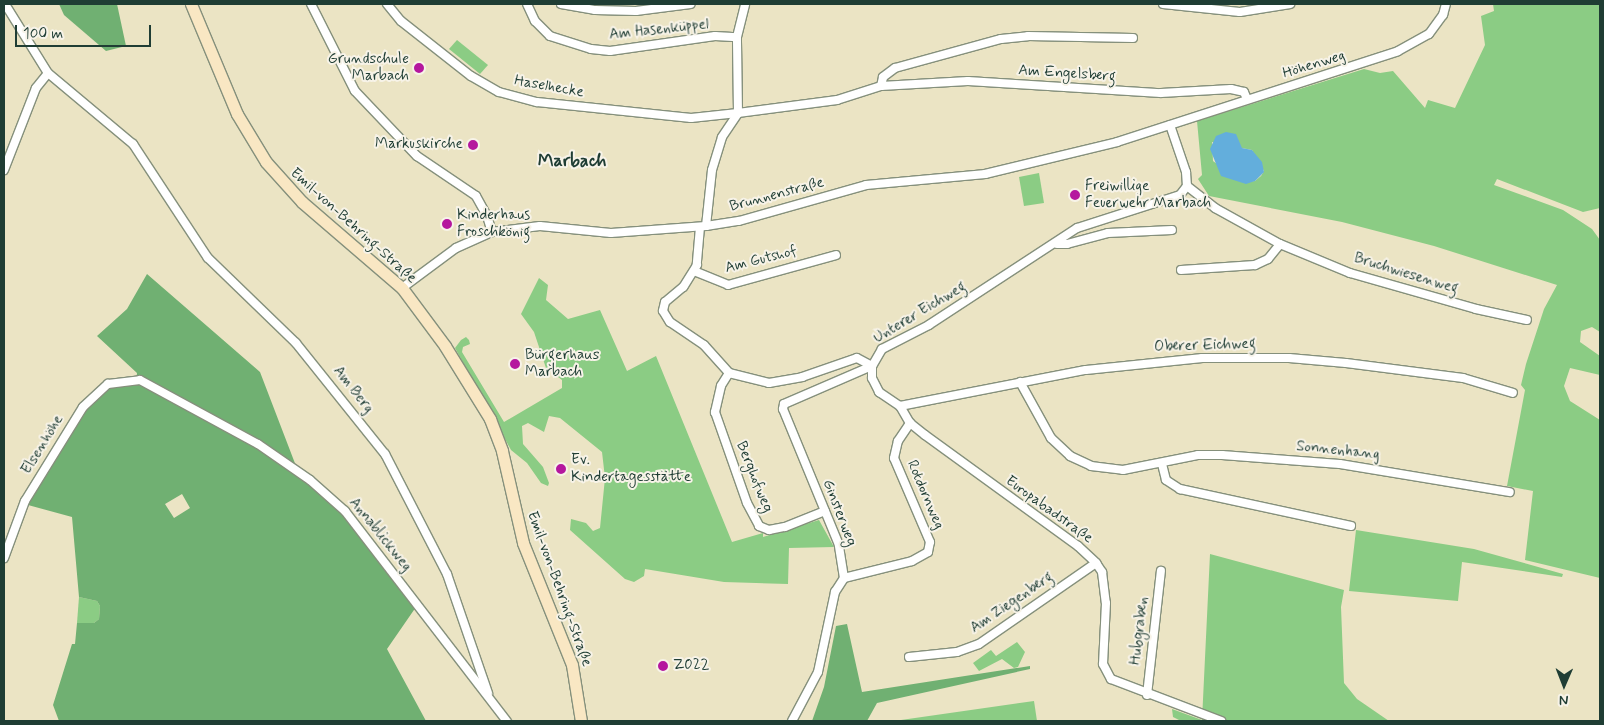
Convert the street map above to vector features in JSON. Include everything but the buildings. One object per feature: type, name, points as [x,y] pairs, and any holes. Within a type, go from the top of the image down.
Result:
[{"type":"main road","name":"Emil-von-Behring-Straße","points":[[191,4],[239,118],[275,174],[302,202],[402,288],[445,346],[495,431],[524,544],[572,665],[581,721]]},
{"type":"street","name":"Am Berg","points":[[5,4],[48,73],[133,144],[157,178],[189,232],[208,258],[307,355],[384,454],[447,574],[488,693]]},
{"type":"street","points":[[311,4],[355,91],[411,151],[476,196],[487,216],[492,232]]},
{"type":"street","name":"Haselhecke","points":[[387,4],[401,21],[471,76],[490,88],[522,99],[691,118],[738,113]]},
{"type":"street","name":"Am Hasenküppel","points":[[527,4],[535,21],[550,36],[591,50],[610,51],[715,36],[737,37]]},
{"type":"street","points":[[562,4],[630,11],[692,4]]},
{"type":"street","points":[[745,4],[737,37],[738,113],[722,137],[712,170],[694,271],[683,287],[665,302],[663,311],[670,322],[704,345],[729,373],[768,383],[802,377],[857,358],[872,366]]},
{"type":"street","points":[[1163,4],[1240,12],[1290,4]]},
{"type":"street","name":"Höhenweg","points":[[1170,125],[1247,99],[1376,60],[1419,42],[1436,26],[1446,4]]},
{"type":"street","points":[[881,86],[883,77],[895,68],[1000,39],[1028,36],[1133,38]]},
{"type":"street","points":[[4,170],[36,88],[48,73]]},
{"type":"street","name":"Am Engelsberg","points":[[738,113],[837,100],[881,86],[968,81],[1161,94],[1230,89],[1244,92],[1247,99]]},
{"type":"street","points":[[1170,125],[1186,172],[1187,186]]},
{"type":"street","name":"Brunnenstraße","points":[[402,288],[456,248],[492,232],[540,226],[611,233],[703,226],[739,221],[866,185],[1019,168],[1170,125]]},
{"type":"street","name":"Bruchwiesenweg","points":[[1187,186],[1215,208],[1280,244],[1350,273],[1395,287],[1527,320]]},
{"type":"street","name":"Unterer Eichweg","points":[[900,406],[879,392],[872,378],[872,366],[882,349],[929,325],[1057,244],[1077,228],[1180,194],[1187,186]]},
{"type":"street","name":"Unterer Eichweg","points":[[1057,244],[1067,244],[1108,233],[1172,230]]},
{"type":"street","points":[[1181,270],[1255,265],[1268,260],[1280,244]]},
{"type":"street","name":"Am Gutshof","points":[[694,271],[728,285],[836,255]]},
{"type":"street","name":"Oberer Eichweg","points":[[900,406],[1020,382],[1153,361],[1288,358],[1463,378],[1513,393]]},
{"type":"street","name":"Ginsterweg","points":[[844,578],[839,545],[783,408],[784,404],[872,366]]},
{"type":"street","name":"Berghofweg","points":[[729,373],[720,386],[715,412],[747,503],[759,526],[769,530],[785,527],[825,511]]},
{"type":"street","name":"Annablickweg","points":[[140,380],[258,444],[310,480],[345,511],[475,680],[488,693],[507,721]]},
{"type":"street","name":"Elsenhöhe","points":[[4,558],[25,501],[83,407],[108,384],[140,380]]},
{"type":"street","name":"Sonnenhang","points":[[1020,382],[1049,436],[1070,456],[1108,470],[1162,464],[1198,455],[1222,455],[1340,464],[1510,492]]},
{"type":"street","name":"Europabadstraße","points":[[900,406],[910,423],[953,458],[1078,546],[1096,564],[1102,572],[1106,603],[1103,664],[1111,679],[1147,695],[1221,721]]},
{"type":"street","name":"Rotdornweg","points":[[844,578],[912,561],[928,552],[930,542],[894,458],[898,441],[910,423]]},
{"type":"street","points":[[1162,464],[1168,483],[1180,490],[1351,526]]},
{"type":"street","name":"Am Ziegenberg","points":[[909,657],[950,654],[978,644],[1096,564]]},
{"type":"street","name":"Hubgraben","points":[[1147,695],[1162,570]]},
{"type":"street","points":[[792,721],[818,672],[835,592],[844,578]]},
{"type":"green space","points":[[59,4],[117,4],[126,46],[106,51],[64,15]]},
{"type":"green space","points":[[1493,4],[1600,4],[1600,208],[1583,212],[1497,179],[1494,185],[1563,210],[1592,229],[1600,240],[1600,332],[1592,327],[1581,331],[1580,342],[1600,356],[1600,375],[1570,368],[1564,386],[1570,401],[1600,420],[1600,578],[1525,560],[1533,491],[1507,486],[1525,390],[1521,385],[1526,364],[1544,309],[1557,285],[1434,246],[1342,222],[1209,196],[1198,179],[1202,175],[1197,121],[1364,69],[1380,73],[1393,71],[1425,108],[1428,100],[1455,108],[1485,45],[1481,16],[1494,11]],"holes":[[[1212,142],[1252,150],[1264,171],[1255,181],[1243,182],[1213,161]]]},
{"type":"green space","points":[[457,40],[488,65],[480,74],[449,49]]},
{"type":"green space","points":[[1039,173],[1044,203],[1024,206],[1019,177]]},
{"type":"green space","points":[[147,274],[260,372],[296,466],[309,484],[342,513],[416,607],[387,649],[426,721],[59,721],[53,705],[72,644],[75,644],[77,623],[94,623],[99,619],[100,606],[97,601],[79,597],[72,517],[28,505],[85,408],[110,386],[136,382],[137,373],[97,336],[127,309]],"holes":[[[182,494],[190,508],[174,518],[165,504]]]},
{"type":"green space","points":[[539,278],[548,285],[546,300],[568,319],[600,310],[627,371],[656,356],[732,542],[763,533],[763,537],[819,520],[834,547],[789,548],[788,584],[724,582],[645,569],[644,576],[634,582],[625,579],[570,530],[571,519],[586,523],[593,531],[600,528],[605,478],[602,452],[560,418],[549,416],[544,432],[528,423],[522,426],[523,444],[543,467],[549,483],[548,486],[541,483],[527,463],[511,450],[455,348],[466,337],[469,340],[470,344],[463,347],[462,352],[504,422],[562,388],[562,380],[546,368],[534,332],[521,314]]},
{"type":"green space","points":[[1356,530],[1474,549],[1563,574],[1562,577],[1462,562],[1458,601],[1349,591]]},
{"type":"green space","points":[[1210,554],[1344,590],[1341,607],[1344,683],[1357,699],[1389,721],[1181,721],[1173,717],[1172,709],[1202,720]]},
{"type":"green space","points":[[79,597],[97,601],[100,606],[99,619],[94,623],[77,623]]},
{"type":"green space","points":[[847,624],[862,692],[1030,666],[1030,669],[877,703],[867,721],[812,721],[824,687],[836,626]]},
{"type":"green space","points":[[1017,642],[1025,652],[1018,667],[1014,668],[1002,659],[979,671],[973,663],[991,650],[996,656]]},
{"type":"green space","points":[[1034,701],[1037,721],[894,721]]},
{"type":"water","points":[[1226,132],[1236,134],[1242,148],[1252,150],[1262,162],[1264,172],[1255,181],[1246,184],[1221,176],[1210,149],[1216,136]]},
{"type":"place","name":"Grundschule Marbach","points":[[419,68]]},
{"type":"place","name":"Markuskirche","points":[[473,145]]},
{"type":"place","name":"Freiwillige Feuerwehr Marbach","points":[[1075,195]]},
{"type":"place","name":"Kinderhaus Froschkönig","points":[[447,224]]},
{"type":"place","name":"Bürgerhaus Marbach","points":[[515,364]]},
{"type":"place","name":"Ev. Kindertagesstätte","points":[[561,469]]},
{"type":"place","name":"Z022","points":[[663,666]]},
{"type":"district","name":"Marbach","points":[[572,161]]}]
